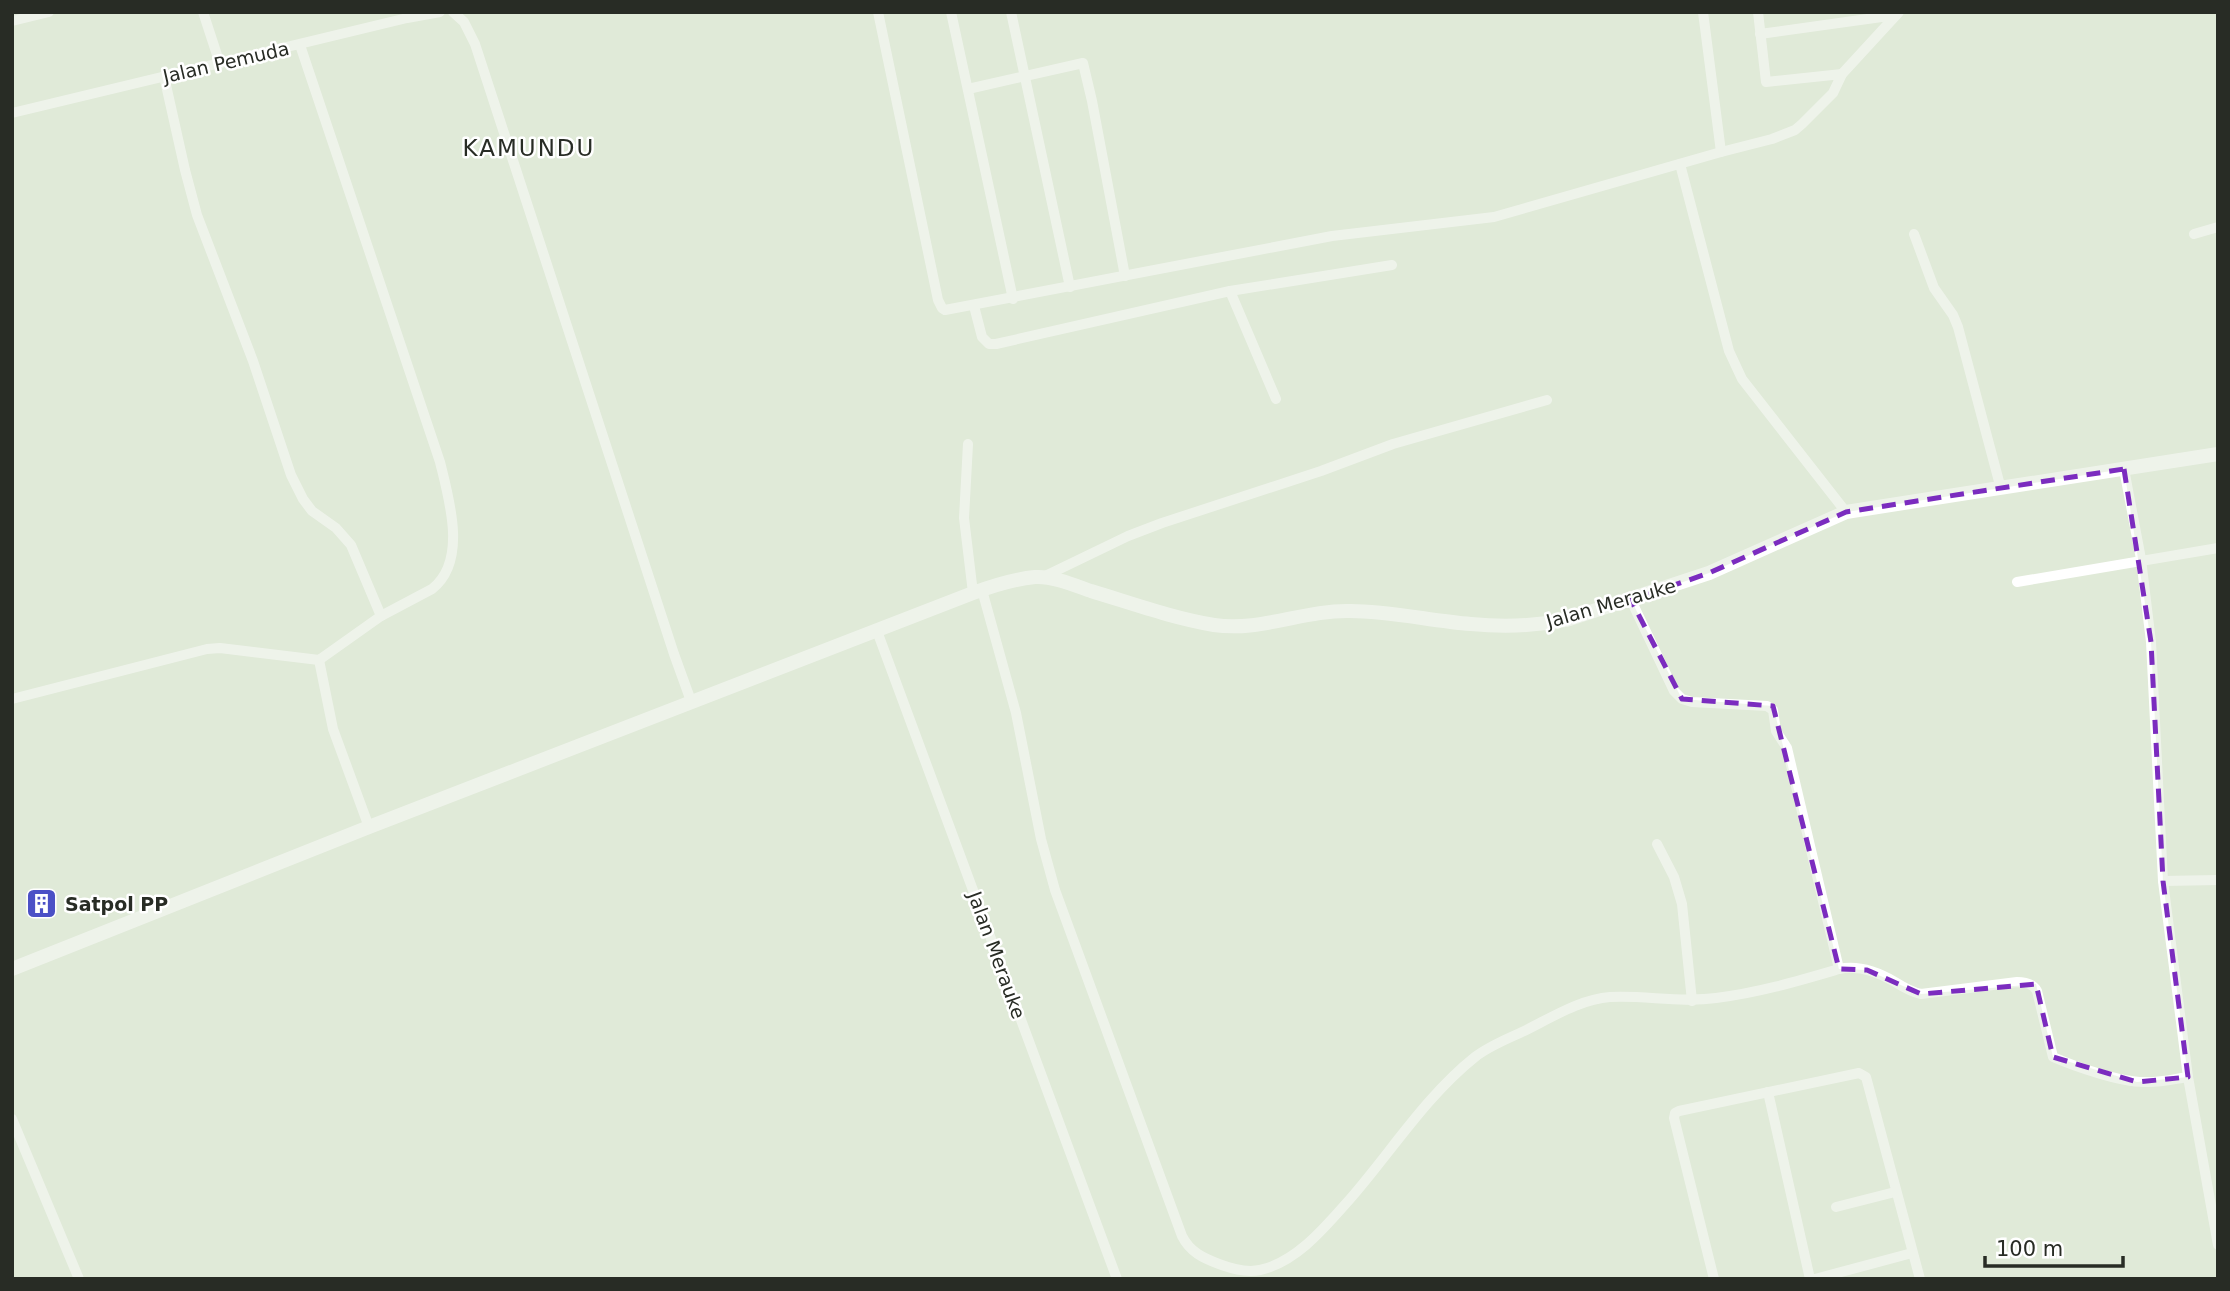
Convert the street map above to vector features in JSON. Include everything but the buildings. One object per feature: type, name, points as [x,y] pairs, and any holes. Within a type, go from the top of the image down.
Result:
[{"type":"highway","name":"Jalan Merauke","points":[[12,969],[691,701],[977,591],[1017,580],[1041,578],[1203,622],[1240,626],[1329,611],[1378,612],[1471,624],[1534,625],[1566,620],[1709,573],[1846,512],[2218,454]]},
{"type":"street","points":[[12,21],[49,12]]},
{"type":"street","points":[[203,12],[220,64]]},
{"type":"street","name":"Jalan Pemuda","points":[[12,113],[440,12]]},
{"type":"street","points":[[453,12],[464,22],[475,44],[691,701]]},
{"type":"street","points":[[878,12],[939,304],[945,310],[1332,236],[1494,217],[1772,139],[1795,130],[1833,93],[1842,74],[1898,14]]},
{"type":"street","points":[[951,12],[1013,299]]},
{"type":"street","points":[[1012,12],[1070,287]]},
{"type":"street","points":[[1703,12],[1721,152]]},
{"type":"street","points":[[1758,12],[1766,82],[1842,74]]},
{"type":"street","points":[[1760,34],[1898,14]]},
{"type":"street","points":[[12,699],[207,649],[220,648],[319,660],[381,616],[426,593],[442,579],[448,567],[452,514],[436,449],[300,45]]},
{"type":"street","points":[[968,89],[1083,63],[1125,276]]},
{"type":"street","points":[[164,76],[197,215],[253,361],[291,475],[312,511],[336,528],[351,545],[381,616]]},
{"type":"street","points":[[1680,164],[1729,351],[1742,379],[1846,512]]},
{"type":"street","points":[[2193,234],[2218,227]]},
{"type":"street","points":[[1914,234],[1934,288],[1958,327],[2001,489]]},
{"type":"street","points":[[974,306],[982,337],[989,344],[996,344],[1230,291],[1392,265]]},
{"type":"street","points":[[1230,291],[1276,399]]},
{"type":"street","points":[[1041,578],[1128,536],[1162,523],[1321,471],[1405,440],[1547,400]]},
{"type":"street","points":[[968,444],[964,518],[977,591],[1016,713],[1041,839],[1055,890],[1182,1236],[1188,1247],[1204,1259],[1250,1272],[1270,1267],[1299,1250],[1324,1230],[1425,1108],[1462,1068],[1480,1053],[1572,1009],[1603,998],[1692,1001],[1780,987],[1850,967],[1860,968],[1921,994],[2017,982],[2028,983],[2037,991],[2053,1057],[2137,1082],[2188,1077]]},
{"type":"street","points":[[2124,469],[2141,559],[2151,642],[2163,881],[2188,1077],[2218,1245]]},
{"type":"street","points":[[2017,583],[2141,559],[2218,548]]},
{"type":"street","points":[[1631,600],[1674,691],[1682,699],[1692,702],[1767,706],[1773,710],[1776,731],[1787,748],[1839,969]]},
{"type":"street","name":"Jalan Merauke","points":[[877,631],[1117,1279]]},
{"type":"street","points":[[319,660],[333,729],[369,827]]},
{"type":"street","points":[[1657,844],[1674,877],[1682,904],[1692,1001]]},
{"type":"street","points":[[2163,881],[2218,880]]},
{"type":"street","points":[[1714,1279],[1674,1115],[1679,1111],[1859,1073],[1864,1074],[1920,1279]]},
{"type":"street","points":[[1768,1092],[1812,1279],[1838,1276],[1912,1253]]},
{"type":"street","points":[[12,1119],[79,1279]]},
{"type":"street","points":[[1836,1207],[1895,1192]]},
{"type":"highlighted area","points":[[2124,469],[2151,642],[2163,881],[2188,1077],[2137,1082],[2053,1057],[2036,984],[1921,994],[1867,970],[1839,969],[1773,706],[1682,699],[1631,600],[1709,573],[1846,512]]},
{"type":"place","name":"Satpol PP","points":[[42,904]]},
{"type":"district","name":"KAMUNDU","points":[[529,148]]}]
